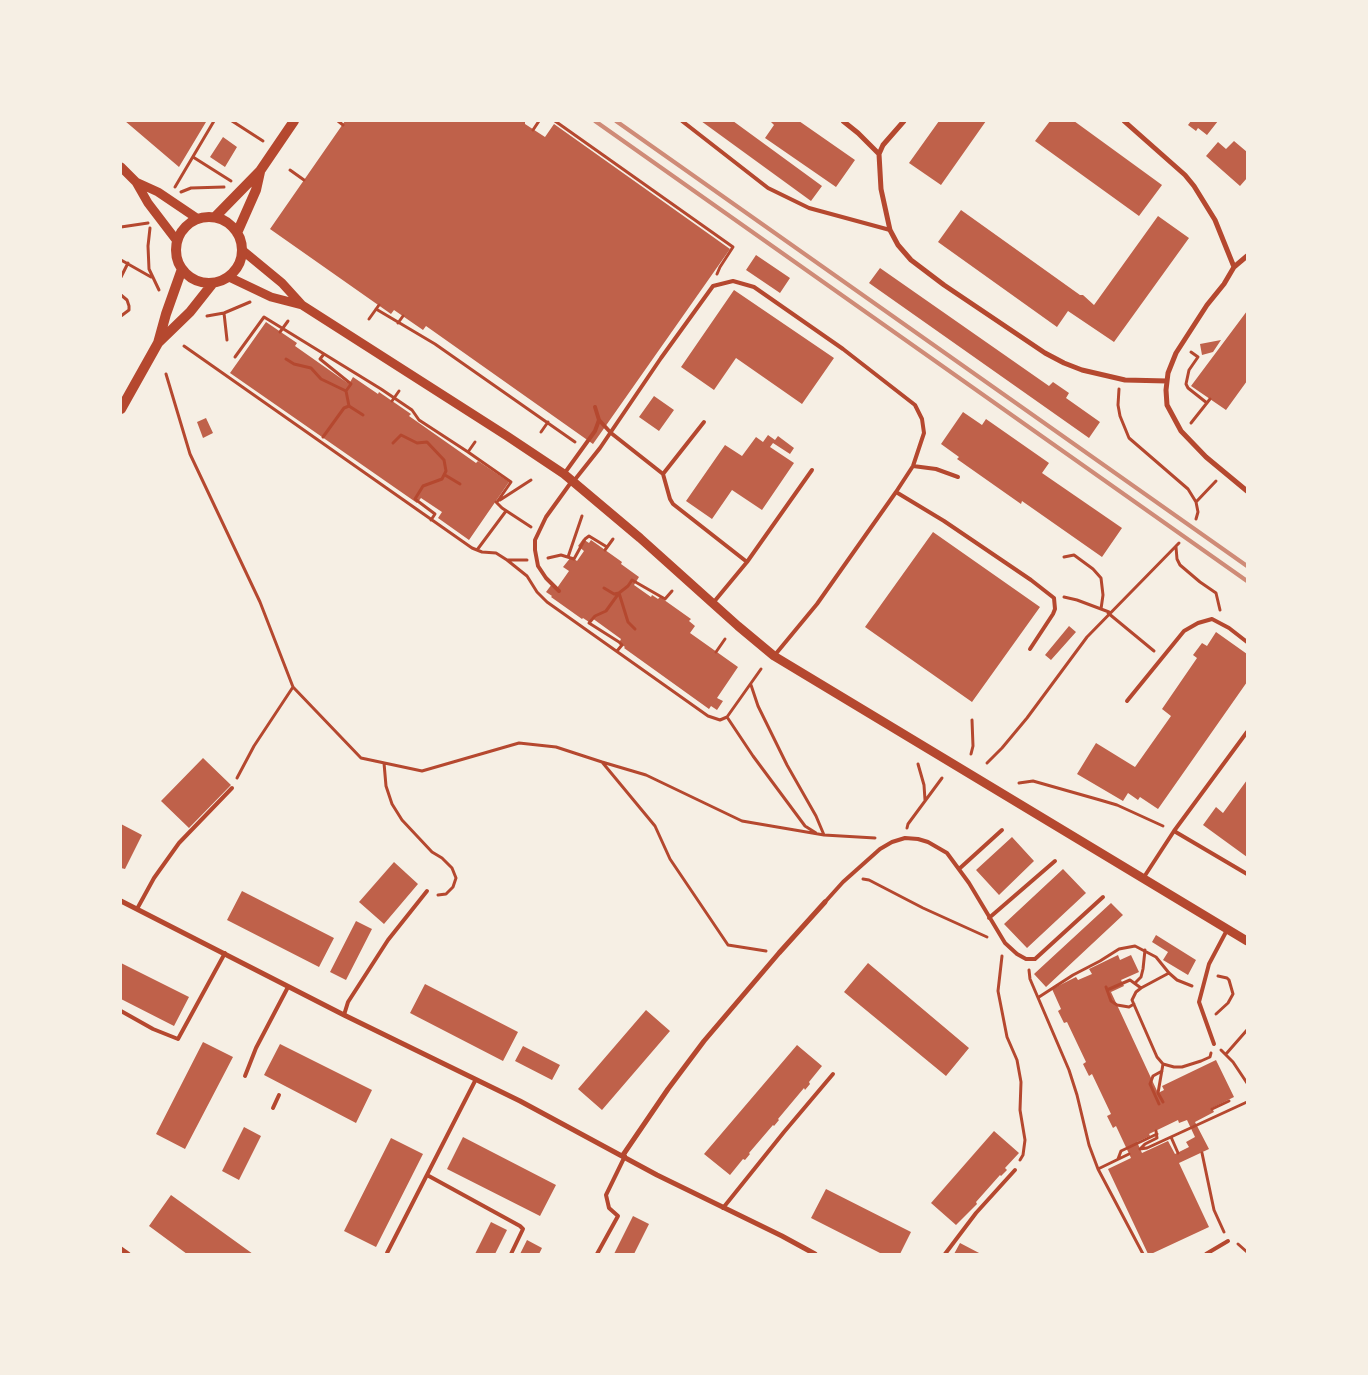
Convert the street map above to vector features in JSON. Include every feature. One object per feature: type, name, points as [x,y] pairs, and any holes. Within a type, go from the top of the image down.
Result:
[{"type":"main road","points":[[215,218],[260,171],[294,121]]},
{"type":"main road","points":[[238,233],[256,190],[260,171]]},
{"type":"main road","points":[[215,218],[228,222],[238,233],[242,250],[238,265],[229,277],[213,283],[201,282],[190,278],[182,269],[177,260],[177,241],[182,231],[189,224],[198,219],[215,218]]},
{"type":"main road","points":[[121,409],[158,344],[166,314],[182,269]]},
{"type":"main road","points":[[158,344],[190,312],[213,283]]},
{"type":"street","points":[[843,121],[879,154]]},
{"type":"street","points":[[904,121],[883,144],[879,154],[881,189],[890,230],[898,245],[911,260],[944,285],[1045,353],[1082,370],[1119,378],[1167,381]]},
{"type":"street","points":[[1124,121],[1171,162],[1194,186],[1215,220],[1234,267]]},
{"type":"street","points":[[121,167],[136,182],[148,203],[177,241]]},
{"type":"street","points":[[136,182],[158,192],[198,219]]},
{"type":"street","points":[[242,250],[282,283],[302,304],[564,474],[774,656],[1247,942]]},
{"type":"street","points":[[1247,256],[1234,267],[1176,353],[1167,381],[1167,405],[1180,431],[1247,491]]},
{"type":"street","points":[[229,277],[271,297],[302,304]]},
{"type":"street","points":[[121,901],[288,987],[520,1102],[657,1175],[815,1254]]},
{"type":"street","points":[[624,1156],[668,1089],[704,1041],[778,953],[825,902]]},
{"type":"street","points":[[121,1248],[128,1254]]},
{"type":"lane","points":[[682,121],[768,188],[809,208],[890,230]]},
{"type":"lane","points":[[559,591],[546,578],[537,561],[534,545],[538,531],[573,481],[611,433],[661,358],[713,286],[733,281],[754,288],[843,349],[915,405],[922,418],[924,433],[913,466],[896,492],[817,604],[774,656]]},
{"type":"lane","points":[[595,407],[599,420],[611,433],[663,474],[673,504],[746,562]]},
{"type":"lane","points":[[564,474],[595,431],[599,420]]},
{"type":"lane","points":[[663,474],[704,422]]},
{"type":"lane","points":[[913,466],[936,469],[958,478]]},
{"type":"lane","points":[[713,603],[746,562],[812,470]]},
{"type":"lane","points":[[896,492],[944,521],[1054,598],[1055,609],[1053,614],[1030,649]]},
{"type":"lane","points":[[1127,701],[1184,631],[1198,623],[1212,619],[1247,642]]},
{"type":"lane","points":[[1142,879],[1174,830],[1247,732]]},
{"type":"lane","points":[[137,909],[154,878],[179,843],[232,788]]},
{"type":"lane","points":[[959,869],[1002,830]]},
{"type":"lane","points":[[1174,830],[1247,874]]},
{"type":"lane","points":[[825,902],[855,870],[885,846],[905,838],[918,839],[939,847],[947,853],[969,883],[1005,943],[1026,959],[1035,959],[1103,897]]},
{"type":"lane","points":[[989,918],[1054,861]]},
{"type":"lane","points":[[344,1015],[348,1002],[388,940],[427,892]]},
{"type":"lane","points":[[1214,1044],[1199,1002],[1209,964],[1227,930]]},
{"type":"lane","points":[[121,1011],[164,1034],[178,1039],[225,953]]},
{"type":"lane","points":[[245,1076],[256,1048],[288,987]]},
{"type":"lane","points":[[723,1208],[833,1074]]},
{"type":"lane","points":[[387,1253],[475,1081]]},
{"type":"lane","points":[[273,1108],[279,1095]]},
{"type":"lane","points":[[597,1254],[618,1216],[609,1208],[606,1195],[624,1156]]},
{"type":"lane","points":[[945,1254],[976,1213],[1015,1170]]},
{"type":"lane","points":[[428,1175],[520,1226],[523,1229],[511,1254]]},
{"type":"lane","points":[[1206,1254],[1228,1241]]},
{"type":"path","points":[[175,188],[214,121]]},
{"type":"path","points":[[232,121],[276,149]]},
{"type":"path","points":[[338,121],[343,124]]},
{"type":"path","points":[[533,130],[539,121]]},
{"type":"path","points":[[555,121],[733,247],[720,267],[713,286]]},
{"type":"path","points":[[193,156],[236,184]]},
{"type":"path","points":[[290,170],[304,180]]},
{"type":"path","points":[[175,196],[191,188],[232,188]]},
{"type":"path","points":[[154,218],[151,223],[148,252],[149,269],[161,294]]},
{"type":"path","points":[[121,227],[151,223]]},
{"type":"path","points":[[121,260],[152,278]]},
{"type":"path","points":[[121,277],[128,263]]},
{"type":"path","points":[[121,295],[127,300],[129,306],[129,310],[121,316]]},
{"type":"path","points":[[203,316],[224,313],[254,302]]},
{"type":"path","points":[[369,319],[378,307],[398,323],[435,344],[584,447]]},
{"type":"path","points":[[224,313],[227,340]]},
{"type":"path","points":[[398,323],[403,316]]},
{"type":"path","points":[[235,357],[264,317],[281,330],[324,354],[393,400],[412,410],[419,420],[510,481],[496,502]]},
{"type":"path","points":[[281,330],[288,321]]},
{"type":"path","points":[[184,346],[431,520],[477,550],[496,553],[507,560],[527,576],[547,602],[708,716],[720,720],[727,717],[761,669]]},
{"type":"path","points":[[1190,351],[1198,357],[1189,370],[1186,384],[1188,388],[1208,401],[1193,421]]},
{"type":"path","points":[[324,354],[320,359],[351,384],[346,391],[348,406],[363,416]]},
{"type":"path","points":[[286,359],[294,364],[311,368],[321,379],[346,391]]},
{"type":"path","points":[[166,374],[190,454],[260,602],[293,687],[361,758],[422,771],[519,743],[556,747],[646,775],[742,821],[824,835],[876,838],[885,846]]},
{"type":"path","points":[[1119,378],[1118,405],[1123,425],[1129,438],[1180,480],[1196,502],[1198,512],[1196,520]]},
{"type":"path","points":[[393,400],[398,391]]},
{"type":"path","points":[[323,437],[344,408],[348,406]]},
{"type":"path","points":[[541,432],[548,422]]},
{"type":"path","points":[[393,443],[401,435],[417,443],[427,442],[444,460],[445,475],[442,479],[423,486],[415,496],[415,499],[436,514],[431,520]]},
{"type":"path","points":[[468,452],[475,442]]},
{"type":"path","points":[[445,475],[460,484]]},
{"type":"path","points":[[496,502],[531,480]]},
{"type":"path","points":[[1196,502],[1216,481]]},
{"type":"path","points":[[496,502],[538,531]]},
{"type":"path","points":[[477,550],[506,510]]},
{"type":"path","points":[[568,557],[582,516]]},
{"type":"path","points":[[561,555],[574,559],[585,539],[589,536],[606,549],[613,539]]},
{"type":"path","points":[[987,763],[1027,718],[1087,637],[1179,543]]},
{"type":"path","points":[[1176,547],[1177,559],[1180,565],[1200,582],[1216,592],[1222,625]]},
{"type":"path","points":[[1064,557],[1074,555],[1093,569],[1101,578],[1103,595],[1101,609]]},
{"type":"path","points":[[507,560],[537,561]]},
{"type":"path","points":[[617,651],[622,645],[589,623],[595,616],[606,611],[619,593],[632,580],[665,599],[672,591]]},
{"type":"path","points":[[604,588],[614,594],[619,593]]},
{"type":"path","points":[[619,593],[628,622],[635,629]]},
{"type":"path","points":[[1054,598],[1063,597],[1077,600],[1109,613],[1162,657]]},
{"type":"path","points":[[716,652],[725,639]]},
{"type":"path","points":[[750,684],[787,766],[816,816],[824,835]]},
{"type":"path","points":[[243,764],[293,687]]},
{"type":"path","points":[[727,717],[753,756],[805,826],[817,833]]},
{"type":"path","points":[[971,754],[973,746],[972,720]]},
{"type":"path","points":[[602,762],[655,826],[670,859],[728,945],[778,953]]},
{"type":"path","points":[[384,763],[386,786],[392,804],[402,820],[432,852],[442,858],[452,868],[456,878],[453,887],[446,894],[438,895],[427,892]]},
{"type":"path","points":[[918,764],[924,784],[925,800]]},
{"type":"path","points":[[905,838],[908,824],[942,778]]},
{"type":"path","points":[[1019,783],[1033,781],[1108,803],[1174,830]]},
{"type":"path","points":[[860,879],[869,880],[923,908],[997,942],[1005,943],[1002,952],[998,991],[1008,1037],[1017,1060],[1021,1082],[1020,1110],[1025,1140],[1023,1155],[1015,1170]]},
{"type":"path","points":[[1039,997],[1073,975],[1119,950],[1135,946],[1156,957],[1169,974],[1177,980],[1191,986],[1203,986]]},
{"type":"path","points":[[1135,983],[1141,976],[1145,950]]},
{"type":"path","points":[[1026,959],[1030,979],[1069,1070],[1098,1170],[1143,1254]]},
{"type":"path","points":[[1169,974],[1141,988],[1136,992],[1132,1000],[1157,1057],[1163,1064],[1182,1067],[1210,1057],[1214,1044]]},
{"type":"path","points":[[1214,1016],[1228,1003],[1232,994],[1229,980],[1217,975]]},
{"type":"path","points":[[1134,1004],[1129,1006],[1117,1005],[1111,1001],[1106,989],[1130,980],[1141,988]]},
{"type":"path","points":[[1226,1055],[1247,1030]]},
{"type":"path","points":[[1233,1062],[1247,1082]]},
{"type":"path","points":[[1162,1071],[1153,1076],[1150,1084],[1161,1103],[1158,1092],[1162,1071],[1163,1064]]},
{"type":"path","points":[[1212,1109],[1229,1101]]},
{"type":"path","points":[[1118,1159],[1121,1151],[1156,1133],[1157,1138],[1140,1149],[1147,1148],[1247,1102]]},
{"type":"path","points":[[1171,1137],[1178,1153]]},
{"type":"path","points":[[1202,1153],[1214,1210],[1228,1241],[1235,1240],[1247,1252]]},
{"type":"path","points":[[1098,1170],[1129,1154]]},
{"type":"building","points":[[125,121],[205,121],[206,122],[179,167]]},
{"type":"building","points":[[345,121],[525,121],[525,124],[545,137],[554,124],[730,249],[593,444],[426,326],[423,330],[394,310],[391,314],[270,229]]},
{"type":"building","points":[[701,121],[733,121],[822,186],[811,201]]},
{"type":"building","points":[[770,121],[799,121],[855,160],[836,187],[765,138],[774,125]]},
{"type":"building","points":[[939,121],[986,121],[941,185],[909,163]]},
{"type":"building","points":[[1050,121],[1074,121],[1162,185],[1139,216],[1035,141]]},
{"type":"building","points":[[1191,121],[1218,121],[1207,135],[1198,128],[1196,131],[1188,125]]},
{"type":"building","points":[[223,137],[237,147],[225,167],[210,157]]},
{"type":"building","points":[[1234,141],[1247,152],[1247,178],[1240,186],[1206,156],[1218,142],[1226,149]]},
{"type":"building","points":[[961,210],[1080,295],[1083,295],[1094,305],[1158,216],[1189,238],[1114,342],[1068,311],[1057,327],[938,242]]},
{"type":"building","points":[[756,255],[790,278],[780,293],[746,270]]},
{"type":"building","points":[[880,268],[1049,386],[1053,382],[1069,393],[1066,398],[1100,422],[1089,438],[869,283]]},
{"type":"building","points":[[734,290],[834,358],[802,404],[736,358],[714,390],[681,367]]},
{"type":"building","points":[[1247,311],[1247,381],[1226,410],[1191,386]]},
{"type":"building","points":[[266,322],[297,343],[295,346],[349,384],[353,377],[378,394],[379,392],[411,414],[409,416],[476,463],[478,461],[509,482],[469,540],[438,518],[442,512],[421,498],[417,503],[230,373]]},
{"type":"building","points":[[1221,340],[1213,352],[1202,355],[1200,344]]},
{"type":"building","points":[[654,396],[674,410],[659,431],[639,417]]},
{"type":"building","points":[[963,412],[982,425],[986,419],[1049,463],[1042,473],[1122,528],[1102,557],[1022,501],[1021,504],[957,459],[959,457],[941,444]]},
{"type":"building","points":[[206,418],[213,433],[203,438],[197,422]]},
{"type":"building","points":[[768,435],[775,440],[778,436],[794,448],[790,454],[773,443],[770,447],[794,463],[762,510],[732,490],[712,519],[686,501],[725,445],[742,456],[756,437],[763,442]]},
{"type":"building","points":[[933,532],[1040,607],[972,702],[865,627]]},
{"type":"building","points":[[583,539],[589,543],[591,540],[622,562],[621,564],[639,577],[634,585],[651,597],[652,595],[658,599],[660,597],[691,619],[689,621],[695,626],[690,633],[738,667],[717,698],[723,701],[717,710],[711,706],[709,709],[624,648],[619,643],[621,639],[592,618],[589,622],[582,619],[546,592],[552,584],[557,588],[569,571],[563,567],[571,557],[577,561],[584,551],[578,546]]},
{"type":"building","points":[[1069,626],[1076,632],[1051,660],[1045,655]]},
{"type":"building","points":[[1216,632],[1247,654],[1247,682],[1158,809],[1140,797],[1138,800],[1128,793],[1123,801],[1077,774],[1096,743],[1135,767],[1171,716],[1162,709],[1197,658],[1193,655],[1202,643],[1207,646]]},
{"type":"building","points":[[203,758],[231,785],[189,828],[161,801]]},
{"type":"building","points":[[1247,780],[1247,857],[1203,825],[1216,807],[1223,813]]},
{"type":"building","points":[[121,824],[142,835],[125,869],[121,868]]},
{"type":"building","points":[[1012,837],[1034,861],[999,895],[976,870]]},
{"type":"building","points":[[394,862],[418,884],[384,924],[359,902]]},
{"type":"building","points":[[1063,869],[1086,893],[1027,948],[1004,924]]},
{"type":"building","points":[[242,891],[334,938],[319,967],[227,920]]},
{"type":"building","points":[[1111,903],[1123,915],[1046,987],[1034,974]]},
{"type":"building","points":[[356,921],[372,929],[346,980],[330,972]]},
{"type":"building","points":[[1156,935],[1196,960],[1188,975],[1163,960],[1168,952],[1152,942]]},
{"type":"building","points":[[1118,955],[1120,960],[1131,955],[1139,972],[1121,980],[1124,986],[1111,992],[1158,1093],[1164,1090],[1162,1086],[1216,1060],[1234,1097],[1212,1108],[1214,1112],[1195,1122],[1209,1149],[1179,1163],[1209,1227],[1151,1254],[1148,1254],[1108,1169],[1131,1158],[1116,1126],[1113,1128],[1107,1116],[1111,1114],[1092,1074],[1089,1076],[1083,1064],[1086,1062],[1067,1022],[1064,1023],[1058,1011],[1061,1009],[1052,989],[1076,977],[1078,980],[1092,974],[1089,969]],"holes":[[[1178,1120],[1179,1123],[1187,1120],[1195,1137],[1186,1142],[1189,1147],[1175,1154],[1168,1141],[1142,1153],[1137,1142]]]},
{"type":"building","points":[[121,963],[189,997],[174,1026],[121,999]]},
{"type":"building","points":[[868,963],[969,1048],[946,1076],[844,992]]},
{"type":"building","points":[[425,984],[518,1032],[503,1061],[410,1013]]},
{"type":"building","points":[[646,1010],[670,1031],[602,1110],[578,1089]]},
{"type":"building","points":[[203,1042],[233,1057],[185,1149],[156,1134]]},
{"type":"building","points":[[280,1044],[372,1090],[356,1123],[264,1075]]},
{"type":"building","points":[[797,1045],[822,1066],[805,1090],[804,1088],[774,1126],[730,1175],[704,1154]]},
{"type":"building","points":[[523,1046],[560,1065],[552,1080],[515,1061]]},
{"type":"building","points":[[244,1127],[261,1136],[239,1180],[222,1171]]},
{"type":"building","points":[[994,1131],[1019,1153],[1005,1168],[1007,1170],[1000,1175],[976,1202],[977,1204],[956,1225],[931,1203]]},
{"type":"building","points":[[463,1137],[556,1185],[540,1216],[447,1169]]},
{"type":"building","points":[[391,1138],[423,1154],[376,1247],[344,1231]]},
{"type":"building","points":[[826,1189],[911,1232],[900,1254],[882,1254],[811,1218]]},
{"type":"building","points":[[171,1195],[253,1254],[187,1254],[149,1226]]},
{"type":"building","points":[[633,1216],[649,1224],[634,1254],[614,1254]]},
{"type":"building","points":[[491,1222],[507,1230],[495,1254],[475,1254]]},
{"type":"building","points":[[527,1240],[542,1248],[539,1254],[520,1254]]},
{"type":"building","points":[[960,1243],[981,1254],[954,1254]]},
{"type":"railway","points":[[595,121],[1247,581]]},
{"type":"railway","points":[[616,121],[1247,566]]}]
